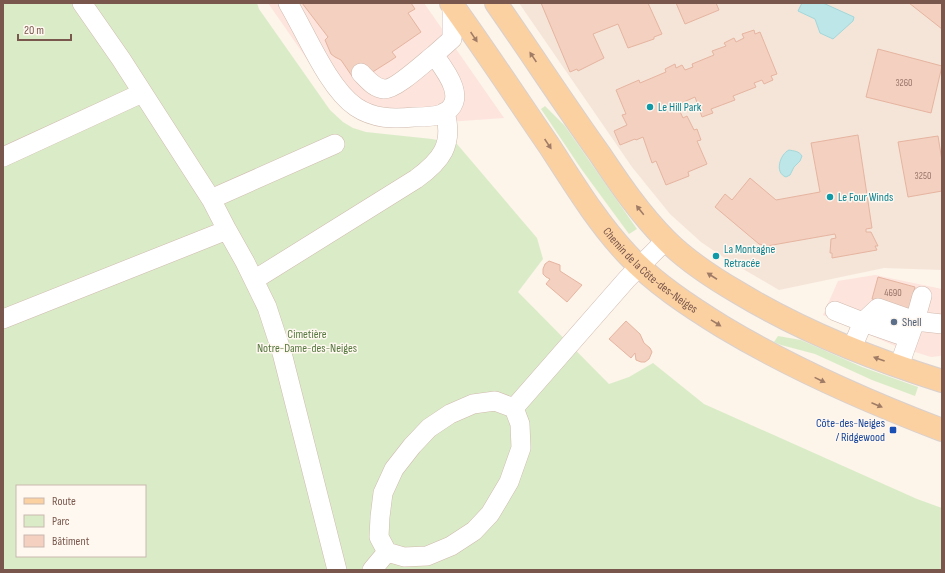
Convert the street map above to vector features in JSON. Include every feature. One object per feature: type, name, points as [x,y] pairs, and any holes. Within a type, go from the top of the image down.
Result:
[{"type":"main road","points":[[496,3],[629,196],[666,240],[703,271],[745,297],[794,323],[852,348],[942,381]]},
{"type":"main road","name":"Chemin de la Côte-des-Neiges","points":[[452,4],[587,202],[617,242],[639,266],[676,297],[773,356],[854,396],[942,429]]},
{"type":"lane","points":[[82,3],[121,59],[211,199],[267,307],[282,354],[337,570]]},
{"type":"lane","points":[[288,3],[327,73],[342,93],[356,107],[375,116],[386,119],[432,116],[442,114],[452,105],[455,89],[434,56]]},
{"type":"lane","points":[[361,73],[372,84],[378,87],[388,89],[398,84],[434,56],[452,39],[452,4]]},
{"type":"lane","points":[[3,157],[142,93]]},
{"type":"lane","points":[[254,280],[416,179],[432,166],[442,155],[446,141],[447,123],[445,112]]},
{"type":"lane","points":[[211,199],[335,144]]},
{"type":"lane","points":[[3,319],[227,230]]},
{"type":"lane","points":[[514,408],[639,266],[666,240]]},
{"type":"lane","points":[[899,366],[922,296]]},
{"type":"lane","points":[[852,348],[864,322],[879,305],[912,329]]},
{"type":"lane","points":[[836,311],[864,322],[912,329],[942,324]]},
{"type":"lane","points":[[495,401],[514,408],[520,424],[521,448],[508,482],[490,514],[474,531],[451,546],[427,556],[404,557],[388,552],[379,537],[383,493],[394,469],[412,446],[429,428],[450,414],[473,404],[495,401]]},
{"type":"lane","points":[[372,570],[388,552]]},
{"type":"shaded area","points":[[268,3],[424,3],[504,118],[404,125],[334,98]]},
{"type":"shaded area","points":[[519,3],[942,3],[942,270],[884,268],[779,290],[726,259],[701,242],[670,214],[632,167]]},
{"type":"shaded area","points":[[875,275],[942,289],[942,354],[940,356],[931,357],[893,345],[823,315],[838,281]]},
{"type":"green space","name":"Cimetière Notre-Dame-des-Neiges","points":[[3,3],[257,3],[259,9],[330,110],[343,122],[353,128],[366,132],[432,139],[457,144],[537,238],[543,259],[518,292],[609,384],[629,377],[653,363],[704,404],[917,499],[942,508],[942,570],[3,570]]},
{"type":"green space","points":[[545,106],[565,126],[637,229],[629,234],[582,170],[541,109]]},
{"type":"green space","points":[[778,336],[801,340],[862,367],[918,387],[915,396],[872,380],[815,354],[774,342]]},
{"type":"water","points":[[802,3],[823,3],[854,17],[853,21],[833,39],[820,33],[815,19],[798,11]]},
{"type":"water","points":[[789,150],[798,152],[802,156],[790,175],[786,177],[782,175],[779,168],[783,155]]},
{"type":"building","points":[[302,3],[411,3],[415,9],[408,13],[421,32],[392,52],[396,57],[371,73],[354,79],[341,60],[331,54],[325,40],[328,37]]},
{"type":"building","points":[[541,3],[648,3],[662,34],[654,37],[654,39],[628,48],[618,24],[593,34],[604,58],[578,71],[577,69],[570,72]]},
{"type":"building","points":[[676,3],[716,3],[719,10],[685,24]]},
{"type":"building","points":[[909,3],[942,3],[942,29]]},
{"type":"building","name":"Le Hill Park","points":[[754,30],[755,34],[760,32],[777,74],[771,76],[773,80],[764,84],[762,80],[754,83],[756,87],[733,96],[735,100],[711,109],[713,113],[702,117],[695,97],[677,105],[683,118],[687,116],[694,130],[697,129],[701,140],[697,141],[707,164],[688,172],[689,176],[666,185],[656,161],[652,163],[643,137],[620,145],[614,131],[627,125],[622,115],[626,114],[616,90],[639,80],[640,83],[666,72],[665,69],[675,64],[676,68],[682,65],[685,70],[693,67],[692,64],[714,55],[712,51],[726,46],[724,43],[734,38],[736,42],[744,38],[742,34]]},
{"type":"building","points":[[878,49],[942,66],[931,113],[866,97]]},
{"type":"building","name":"Le Four Winds","points":[[858,135],[872,228],[866,229],[866,232],[871,232],[878,246],[875,246],[877,250],[832,258],[832,253],[830,253],[831,239],[836,238],[835,234],[767,246],[759,244],[715,207],[725,194],[732,200],[750,178],[776,200],[820,192],[811,143]]},
{"type":"building","points":[[938,136],[942,161],[942,191],[908,197],[898,142]]},
{"type":"building","points":[[549,261],[560,265],[560,271],[582,285],[567,302],[546,284],[550,279],[543,274],[543,269],[545,264]]},
{"type":"building","points":[[878,277],[915,287],[909,309],[872,299]]},
{"type":"building","points":[[626,321],[640,334],[644,343],[652,352],[649,359],[645,362],[636,360],[635,353],[631,358],[609,339]]},
{"type":"place","name":"Le Hill Park","points":[[650,107]]},
{"type":"place","name":"Le Four Winds","points":[[830,197]]},
{"type":"place","name":"La Montagne Retracée","points":[[716,256]]},
{"type":"place","name":"Shell","points":[[894,322]]},
{"type":"place","name":"Côte-des-Neiges / Ridgewood","points":[[893,430]]}]
